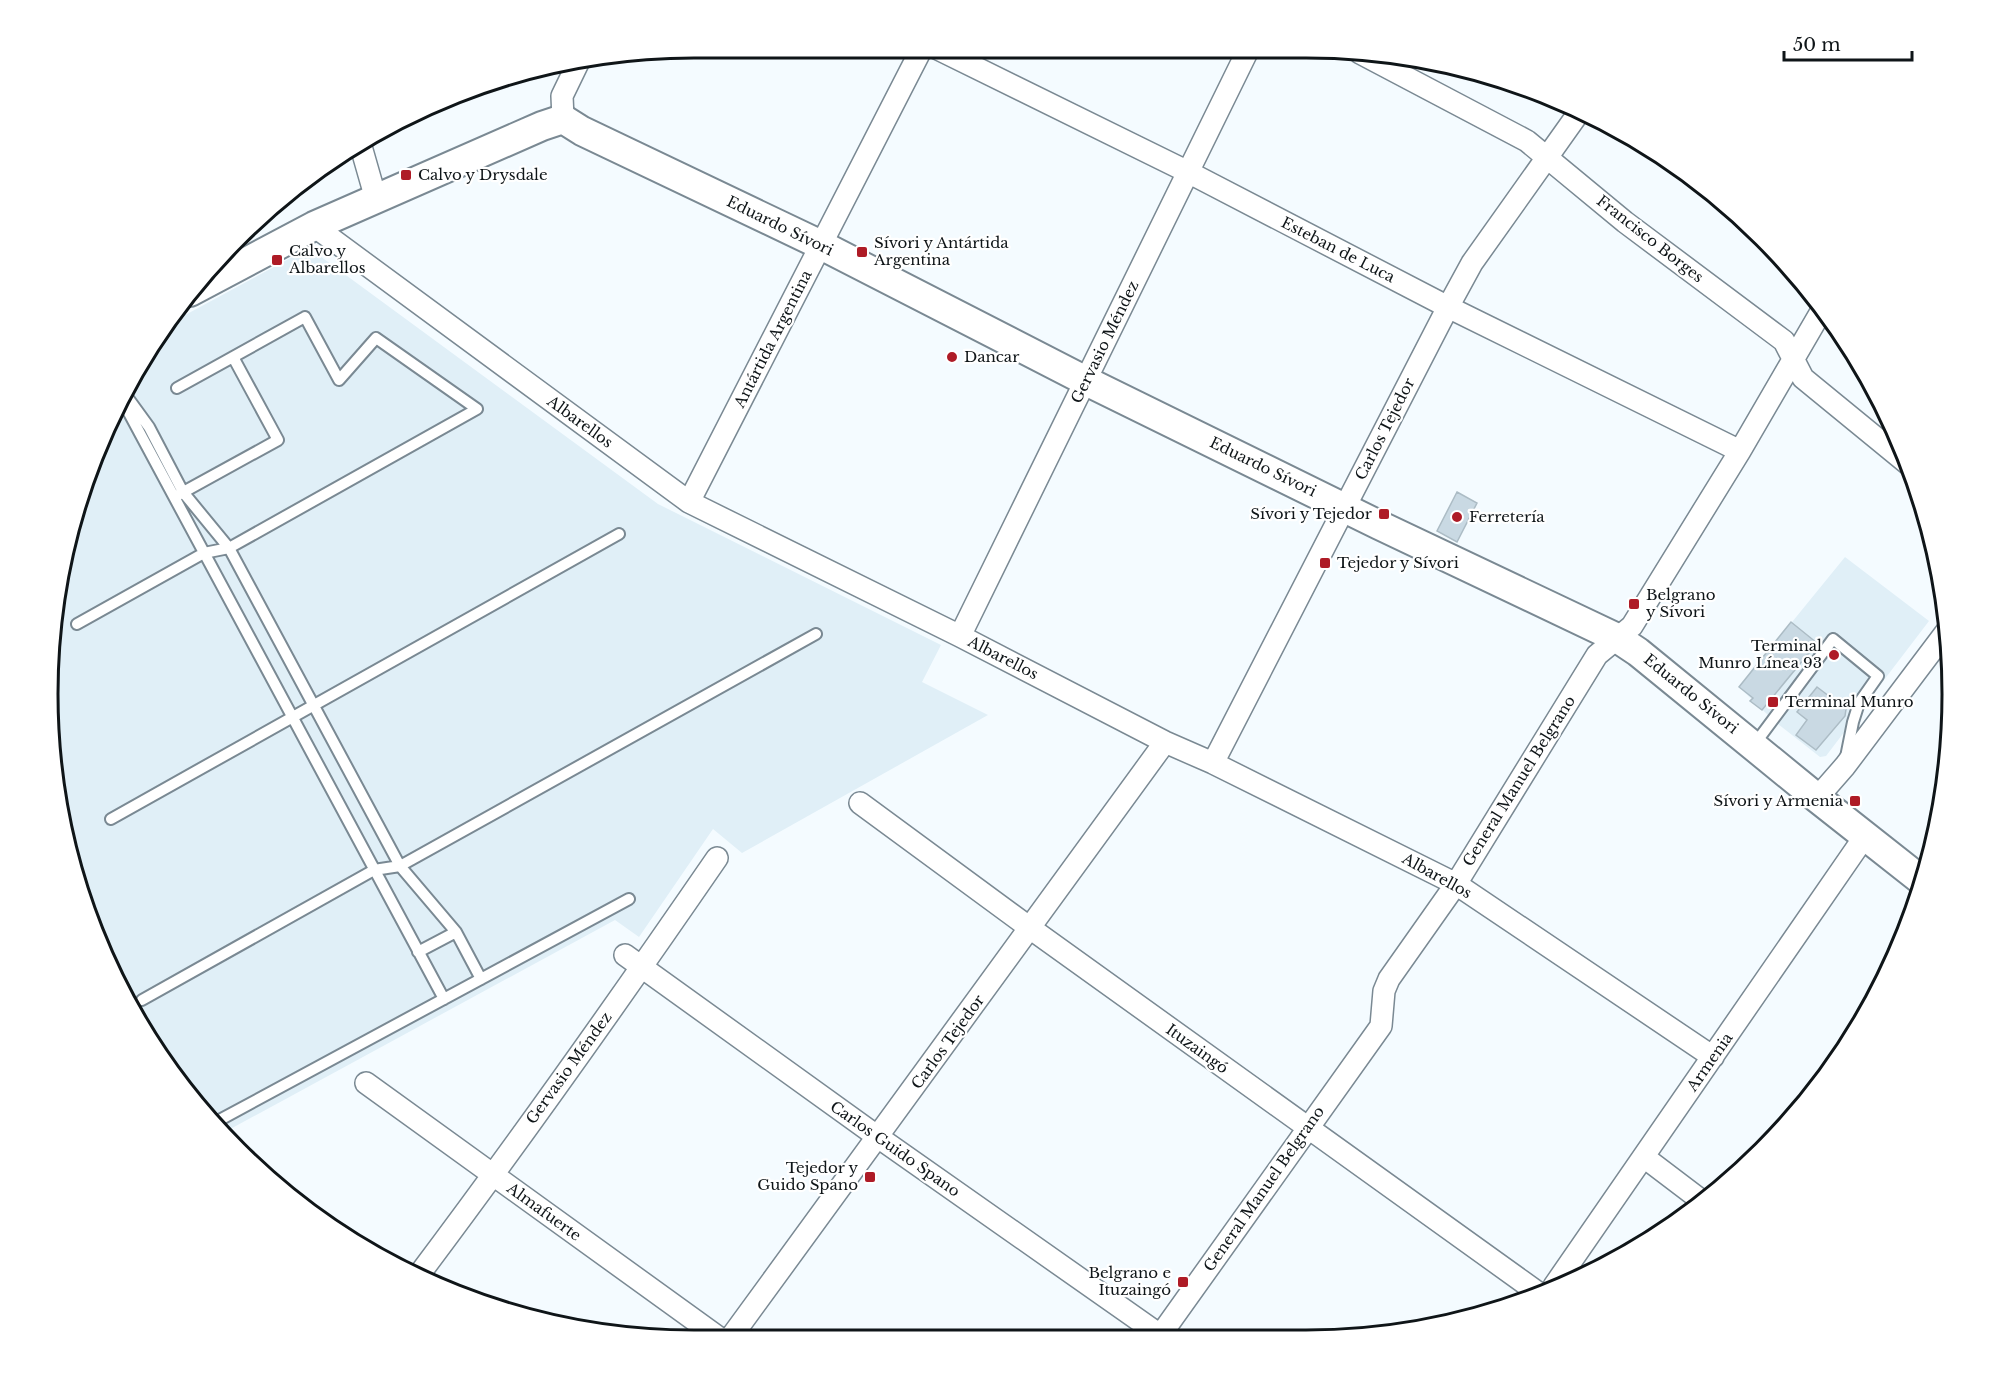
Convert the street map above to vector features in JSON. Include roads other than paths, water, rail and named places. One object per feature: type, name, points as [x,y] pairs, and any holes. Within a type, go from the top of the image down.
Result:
[{"type":"street","name":"Antártida Argentina","points":[[689,502],[917,58]]},
{"type":"street","name":"Esteban de Luca","points":[[956,58],[1188,172],[1448,307],[1740,451]]},
{"type":"street","name":"Gervasio Méndez","points":[[960,636],[1244,58]]},
{"type":"street","name":"Francisco Borges","points":[[1379,63],[1527,141],[1625,222],[1784,341],[1803,378],[1893,452]]},
{"type":"street","points":[[211,281],[314,226],[542,126],[563,119],[562,96],[574,70]]},
{"type":"street","name":"Carlos Tejedor","points":[[1213,762],[1472,263],[1575,118]]},
{"type":"street","name":"Eduardo Sívori","points":[[563,119],[820,245],[1086,381],[1617,638],[1638,652],[1915,875]]},
{"type":"street","points":[[363,152],[376,200]]},
{"type":"street","name":"Albarellos","points":[[314,226],[689,502],[960,636],[1165,742],[1213,762],[1455,884],[1713,1057]]},
{"type":"street","name":"General Manuel Belgrano","points":[[1168,1330],[1307,1128],[1381,1026],[1384,991],[1389,979],[1455,884],[1597,655],[1632,626],[1740,451],[1818,318]]},
{"type":"street","points":[[1817,798],[1845,766],[1939,641]]},
{"type":"street","name":"Carlos Tejedor","points":[[736,1330],[1165,742]]},
{"type":"street","name":"Ituzaingó","points":[[860,803],[1531,1288]]},
{"type":"street","name":"Armenia","points":[[1561,1275],[1866,837]]},
{"type":"street","name":"Gervasio Méndez","points":[[423,1268],[493,1175],[717,858]]},
{"type":"street","name":"Carlos Guido Spano","points":[[625,955],[1151,1330]]},
{"type":"street","name":"Almafuerte","points":[[366,1083],[708,1330]]},
{"type":"street","points":[[1644,1157],[1695,1196]]},
{"type":"lane","points":[[77,624],[204,553],[229,548],[477,409],[376,338],[339,380],[305,317],[177,388]]},
{"type":"lane","points":[[179,494],[278,440],[233,357]]},
{"type":"lane","points":[[130,401],[149,427],[204,553],[444,999]]},
{"type":"lane","points":[[127,408],[179,494],[229,548],[400,866],[456,932],[481,979]]},
{"type":"lane","points":[[111,819],[619,534]]},
{"type":"lane","points":[[142,1000],[374,870],[400,866],[816,634]]},
{"type":"lane","points":[[1754,745],[1833,639],[1878,676],[1859,703],[1845,766]]},
{"type":"lane","points":[[222,1119],[629,898]]},
{"type":"lane","points":[[418,952],[456,932]]},
{"type":"place","name":"Calvo y Drysdale","points":[[406,175]]},
{"type":"place","name":"Sívori y Antártida Argentina","points":[[862,252]]},
{"type":"place","name":"Calvo y Albarellos","points":[[277,260]]},
{"type":"place","name":"Dancar","points":[[952,357]]},
{"type":"place","name":"Sívori y Tejedor","points":[[1384,514]]},
{"type":"place","name":"Ferretería","points":[[1457,517]]},
{"type":"place","name":"Tejedor y Sívori","points":[[1325,563]]},
{"type":"place","name":"Belgrano y Sívori","points":[[1634,604]]},
{"type":"place","name":"Terminal Munro Línea 93","points":[[1834,655]]},
{"type":"place","name":"Terminal Munro","points":[[1773,702]]},
{"type":"place","name":"Sívori y Armenia","points":[[1855,801]]},
{"type":"place","name":"Tejedor y Guido Spano","points":[[870,1177]]},
{"type":"place","name":"Belgrano e Ituzaingó","points":[[1183,1282]]}]
